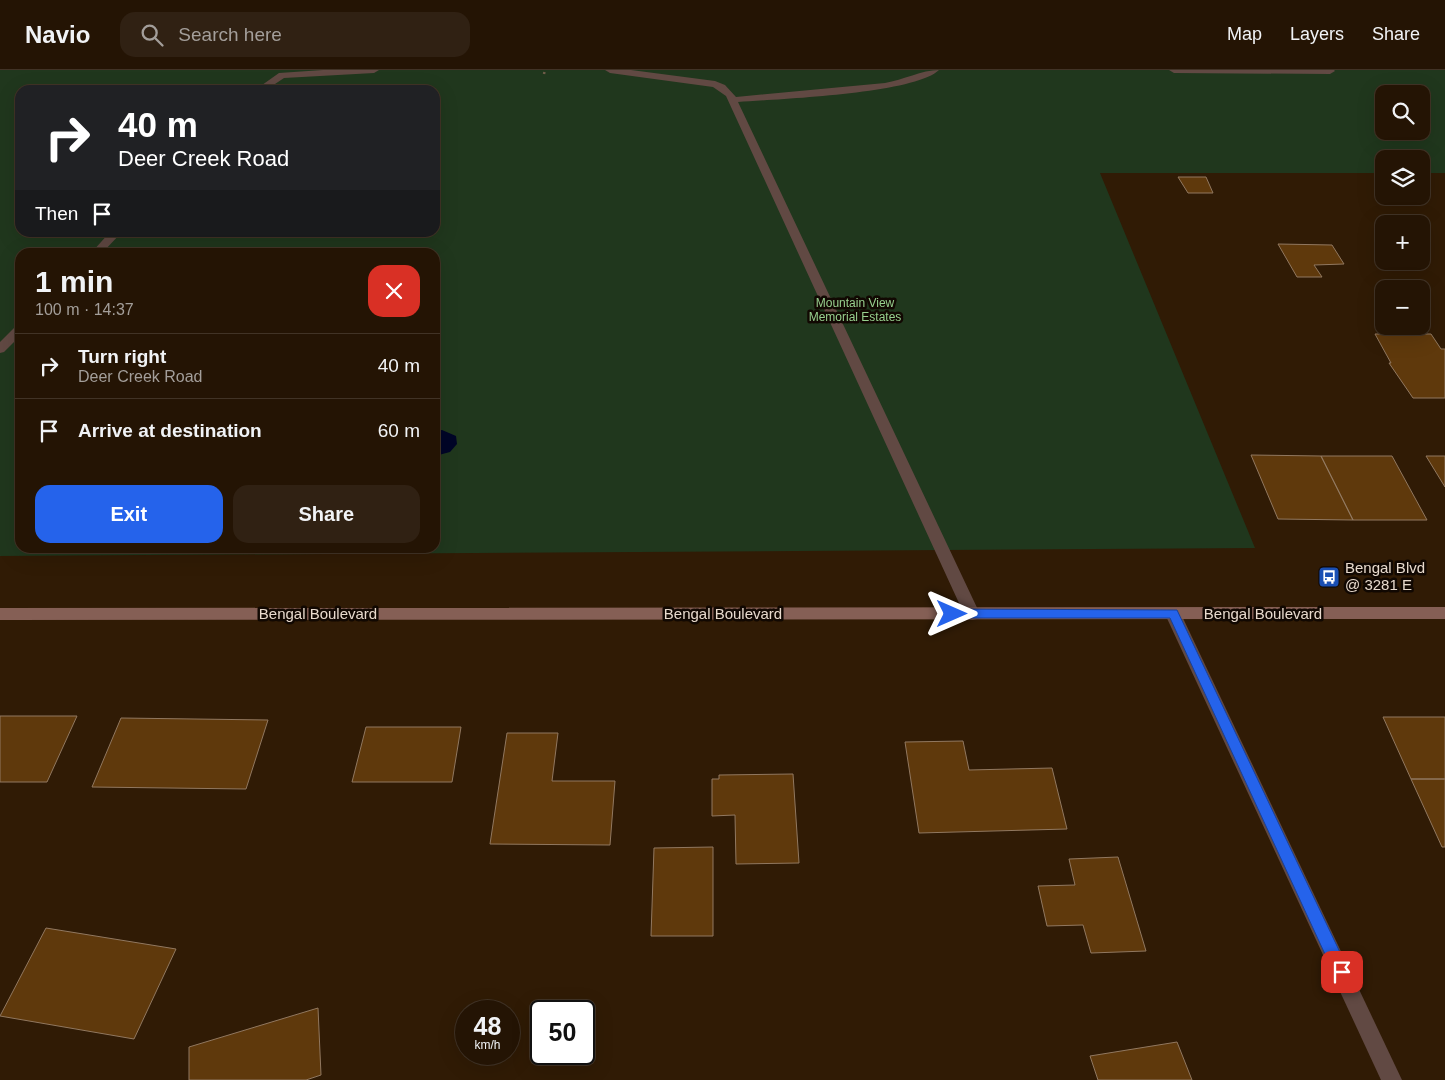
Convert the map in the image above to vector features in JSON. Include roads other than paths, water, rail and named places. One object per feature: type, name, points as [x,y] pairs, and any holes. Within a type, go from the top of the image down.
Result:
[{"type":"main road","name":"Bengal Boulevard","points":[[0,614],[1445,613]]},
{"type":"street","points":[[273,70],[282,75]]},
{"type":"street","points":[[267,85],[282,75],[374,70]]},
{"type":"street","points":[[610,70],[715,84],[726,90],[733,100],[972,614]]},
{"type":"street","points":[[733,100],[886,86],[911,81],[934,70]]},
{"type":"street","points":[[1174,70],[1330,71]]},
{"type":"street","points":[[101,248],[112,237]]},
{"type":"street","points":[[0,349],[15,334]]},
{"type":"street","points":[[1173,614],[1392,1080]]},
{"type":"water","points":[[440,430],[456,436],[457,444],[450,452],[440,455]]},
{"type":"place","name":"Bengal Blvd @ 3281 E","points":[[1329,577]]},
{"type":"park label","name":"Mountain View Memorial Estates","points":[[855,310]]}]
